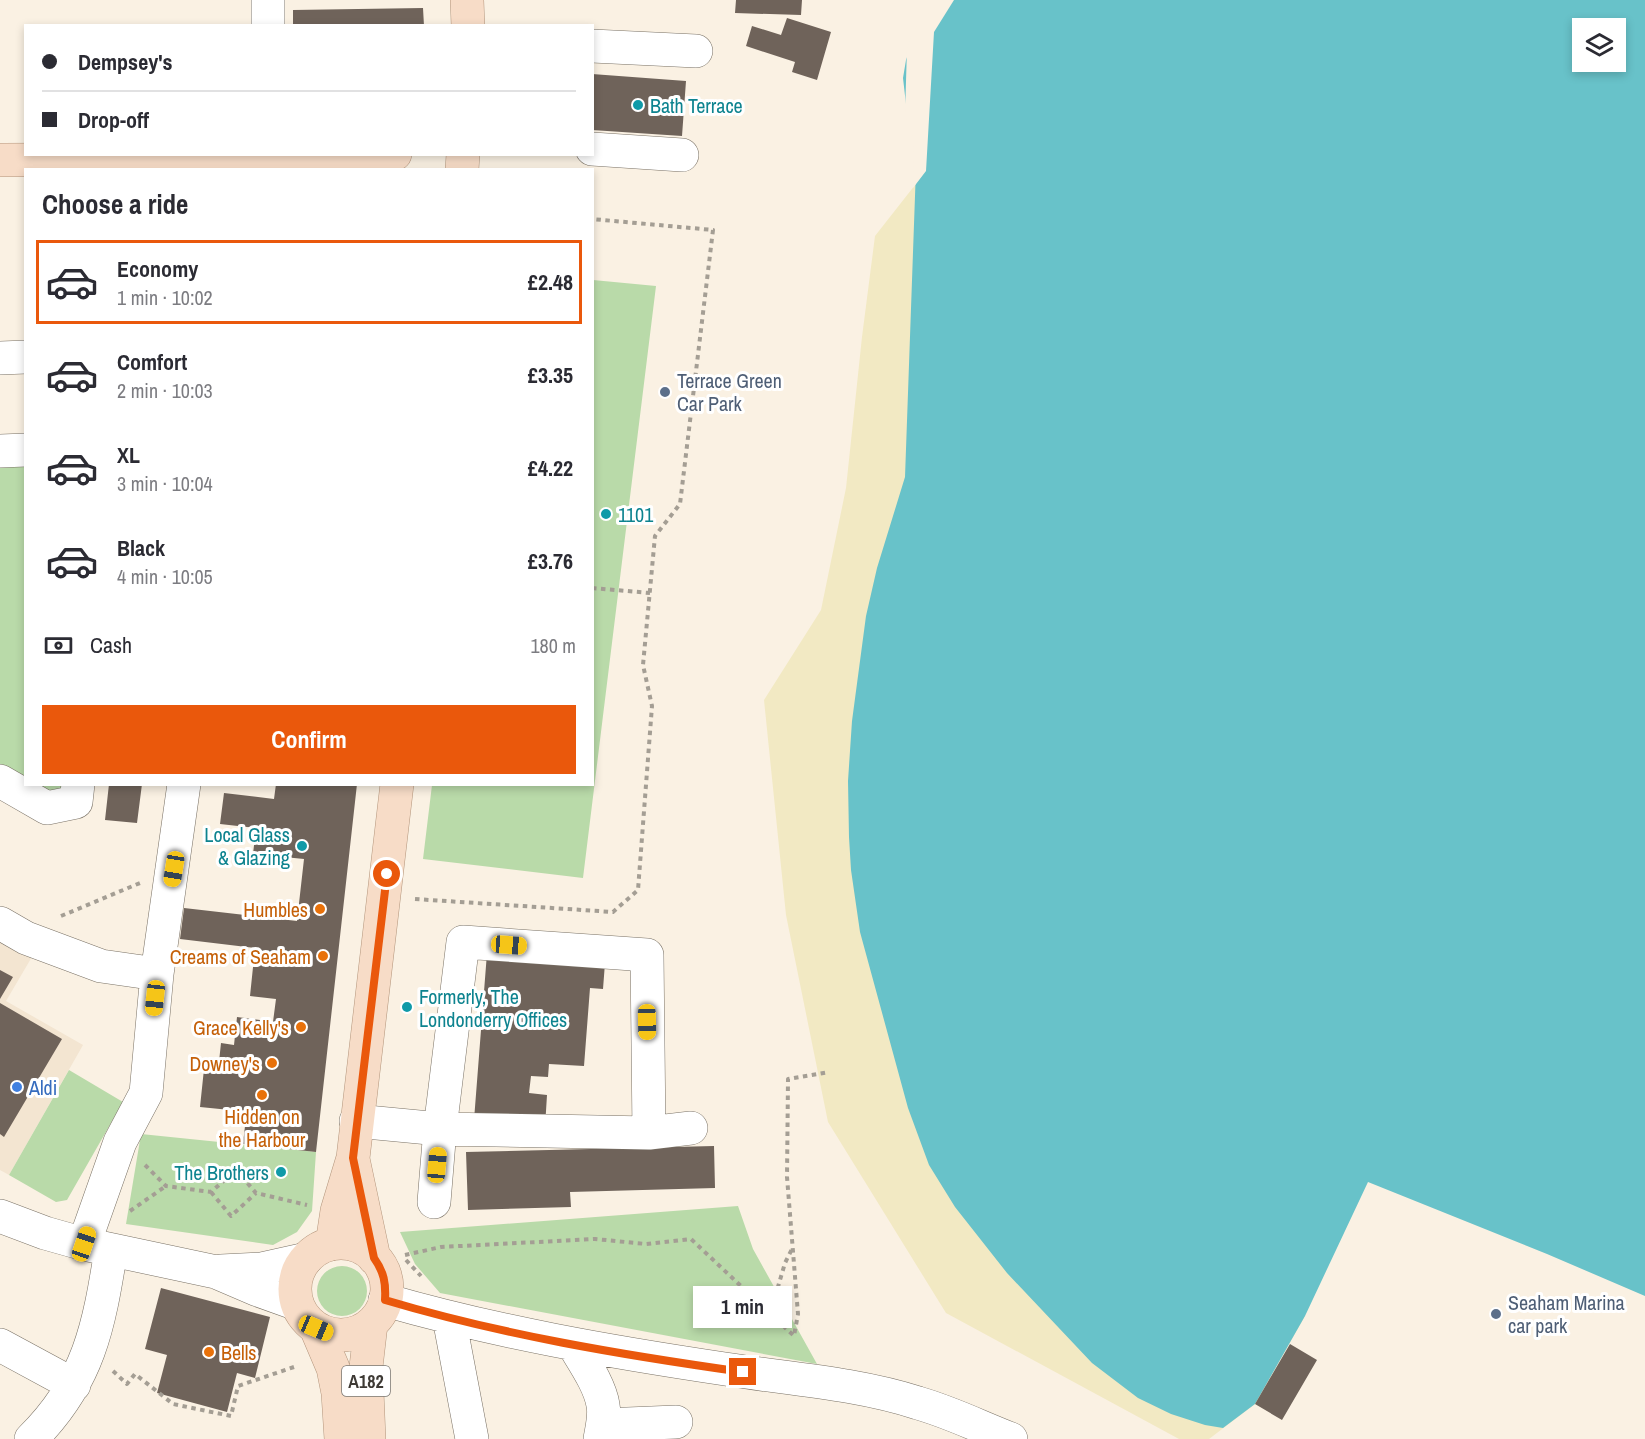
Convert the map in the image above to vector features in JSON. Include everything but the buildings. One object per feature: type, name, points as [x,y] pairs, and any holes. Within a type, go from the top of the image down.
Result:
[{"type":"main road","points":[[466,0],[468,24]]},
{"type":"main road","points":[[0,160],[259,160],[350,156]]},
{"type":"main road","points":[[353,1158],[388,1257],[382,1270],[386,1285],[378,1312],[359,1331],[345,1335],[331,1334],[307,1316],[294,1288],[298,1272],[319,1251],[337,1211],[353,1158],[397,786]]},
{"type":"main road","points":[[319,1251],[348,1244],[388,1257]]},
{"type":"main road","name":"A182","points":[[369,1439],[366,1367],[378,1312]]},
{"type":"main road","name":"A182","points":[[307,1316],[333,1368],[338,1393],[341,1439]]},
{"type":"street","points":[[268,0],[268,24]]},
{"type":"street","points":[[594,46],[696,51]]},
{"type":"street","points":[[594,149],[682,154]]},
{"type":"street","points":[[0,358],[24,357]]},
{"type":"street","points":[[0,451],[24,450]]},
{"type":"street","points":[[0,781],[47,808],[76,802],[78,786]]},
{"type":"street","points":[[31,1439],[50,1420],[74,1385],[89,1352],[101,1312],[97,1247],[120,1142],[146,1093],[157,974],[174,869],[184,786]]},
{"type":"street","points":[[13,930],[101,966],[157,974]]},
{"type":"street","points":[[434,1202],[440,1129],[463,942],[646,956],[649,1133]]},
{"type":"street","points":[[356,1121],[440,1129],[649,1133],[690,1128]]},
{"type":"street","points":[[0,1216],[45,1233],[97,1247],[216,1272],[258,1290],[307,1316]]},
{"type":"street","points":[[216,1272],[261,1269],[319,1251]]},
{"type":"street","points":[[378,1312],[450,1318],[573,1344],[864,1389],[918,1403],[1011,1439]]},
{"type":"street","points":[[450,1318],[463,1401],[472,1439]]},
{"type":"street","points":[[573,1344],[590,1372],[603,1404],[601,1432],[676,1422]]},
{"type":"street","points":[[0,1345],[74,1385]]},
{"type":"path","points":[[409,898],[613,912],[638,890],[652,706],[643,665],[656,536],[680,504],[713,230],[594,219]]},
{"type":"path","points":[[594,588],[650,593]]},
{"type":"path","points":[[13,930],[42,924],[174,869]]},
{"type":"path","points":[[388,1257],[441,1247],[595,1239],[646,1244],[690,1239],[794,1336],[798,1314],[787,1177],[788,1079],[829,1072]]},
{"type":"path","points":[[120,1142],[166,1186],[210,1192],[231,1216],[256,1193]]},
{"type":"path","points":[[210,1192],[236,1170],[256,1193],[337,1211]]},
{"type":"path","points":[[770,1314],[785,1263],[793,1248]]},
{"type":"path","points":[[107,1366],[127,1384],[135,1374],[173,1404],[231,1416],[238,1386],[294,1367]]},
{"type":"shaded area","points":[[0,930],[36,950],[6,1001],[83,1045],[9,1175],[0,1170]]},
{"type":"green space","points":[[594,280],[656,286],[583,878],[423,859],[432,786],[594,786]]},
{"type":"green space","points":[[0,458],[24,458],[24,786],[69,786],[67,799],[50,804],[0,775]]},
{"type":"green space","points":[[69,1070],[123,1102],[67,1200],[56,1202],[9,1175]]},
{"type":"green space","points":[[141,1134],[316,1152],[312,1211],[297,1232],[273,1245],[126,1224]]},
{"type":"green space","points":[[738,1206],[753,1249],[817,1364],[440,1293],[415,1264],[400,1232]]},
{"type":"green space","points":[[337,1266],[347,1266],[360,1273],[367,1286],[367,1296],[360,1309],[347,1316],[337,1316],[328,1312],[321,1305],[317,1296],[317,1286],[321,1277],[328,1270]]},
{"type":"sand","points":[[926,171],[1305,1316],[1255,1404],[1209,1439],[1179,1439],[946,1313],[828,1122],[786,915],[764,700],[821,610],[846,488],[875,236]]},
{"type":"water","points":[[952,0],[1645,0],[1645,1296],[1368,1182],[1305,1316],[1255,1404],[1223,1428],[1205,1425],[1171,1414],[1138,1398],[1092,1363],[1007,1273],[955,1207],[929,1165],[908,1108],[860,932],[851,870],[849,837],[848,781],[852,721],[866,616],[877,568],[905,477],[917,140],[907,113],[903,78],[914,37]]},
{"type":"pier","points":[[947,0],[954,0],[934,32],[926,171],[913,188],[914,140],[905,115],[907,48],[921,19]]},
{"type":"place","name":"Bath Terrace","points":[[638,105]]},
{"type":"place","name":"Terrace Green Car Park","points":[[665,392]]},
{"type":"place","name":"1101","points":[[606,514]]},
{"type":"place","name":"Local Glass & Glazing","points":[[302,846]]},
{"type":"place","name":"Humbles","points":[[320,909]]},
{"type":"place","name":"Creams of Seaham","points":[[323,956]]},
{"type":"place","name":"Formerly, The Londonderry Offices","points":[[407,1007]]},
{"type":"place","name":"Grace Kelly's","points":[[301,1027]]},
{"type":"place","name":"Downey's","points":[[272,1063]]},
{"type":"place","name":"Aldi","points":[[17,1087]]},
{"type":"place","name":"Hidden on the Harbour","points":[[262,1095]]},
{"type":"place","name":"The Brothers","points":[[281,1172]]},
{"type":"place","name":"Seaham Marina car park","points":[[1496,1314]]},
{"type":"place","name":"Bells","points":[[209,1352]]},
{"type":"route","points":[[387,874],[353,1158],[374,1258],[382,1270],[386,1285],[385,1300],[450,1318],[573,1344],[743,1372]]}]
